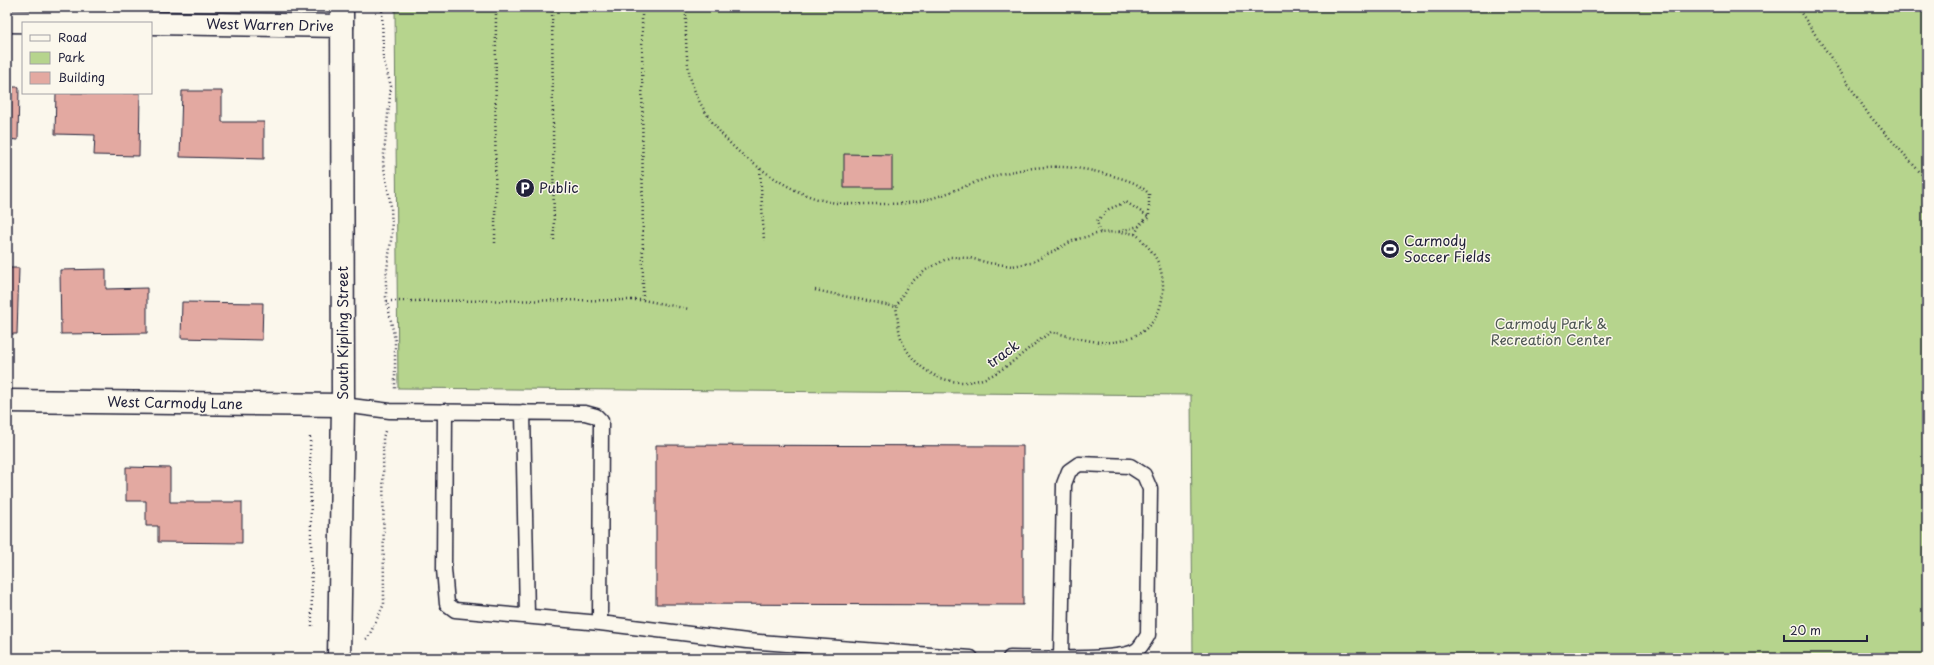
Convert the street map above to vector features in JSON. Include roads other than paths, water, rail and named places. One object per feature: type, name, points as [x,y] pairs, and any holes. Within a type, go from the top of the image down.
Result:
[{"type":"street","name":"West Warren Drive","points":[[152,23],[342,17]]},
{"type":"street","name":"South Kipling Street","points":[[339,658],[343,405],[342,17]]},
{"type":"street","name":"West Warren Drive","points":[[7,21],[78,22]]},
{"type":"street","name":"West Carmody Lane","points":[[7,401],[343,405]]},
{"type":"lane","points":[[343,405],[390,411],[585,413],[596,416],[601,421],[600,622]]},
{"type":"lane","points":[[445,411],[444,569],[447,604],[456,610],[600,622],[747,641],[971,658]]},
{"type":"lane","points":[[524,412],[527,616]]},
{"type":"lane","points":[[1010,658],[1061,658],[1114,657],[1136,651],[1148,636],[1150,489],[1144,475],[1130,466],[1079,464],[1069,471],[1064,484],[1061,658]]},
{"type":"place","name":"Public","points":[[525,188]]},
{"type":"place","name":"Carmody Soccer Fields","points":[[1390,249]]},
{"type":"park label","name":"Carmody Park & Recreation Center","points":[[1551,332]]}]
